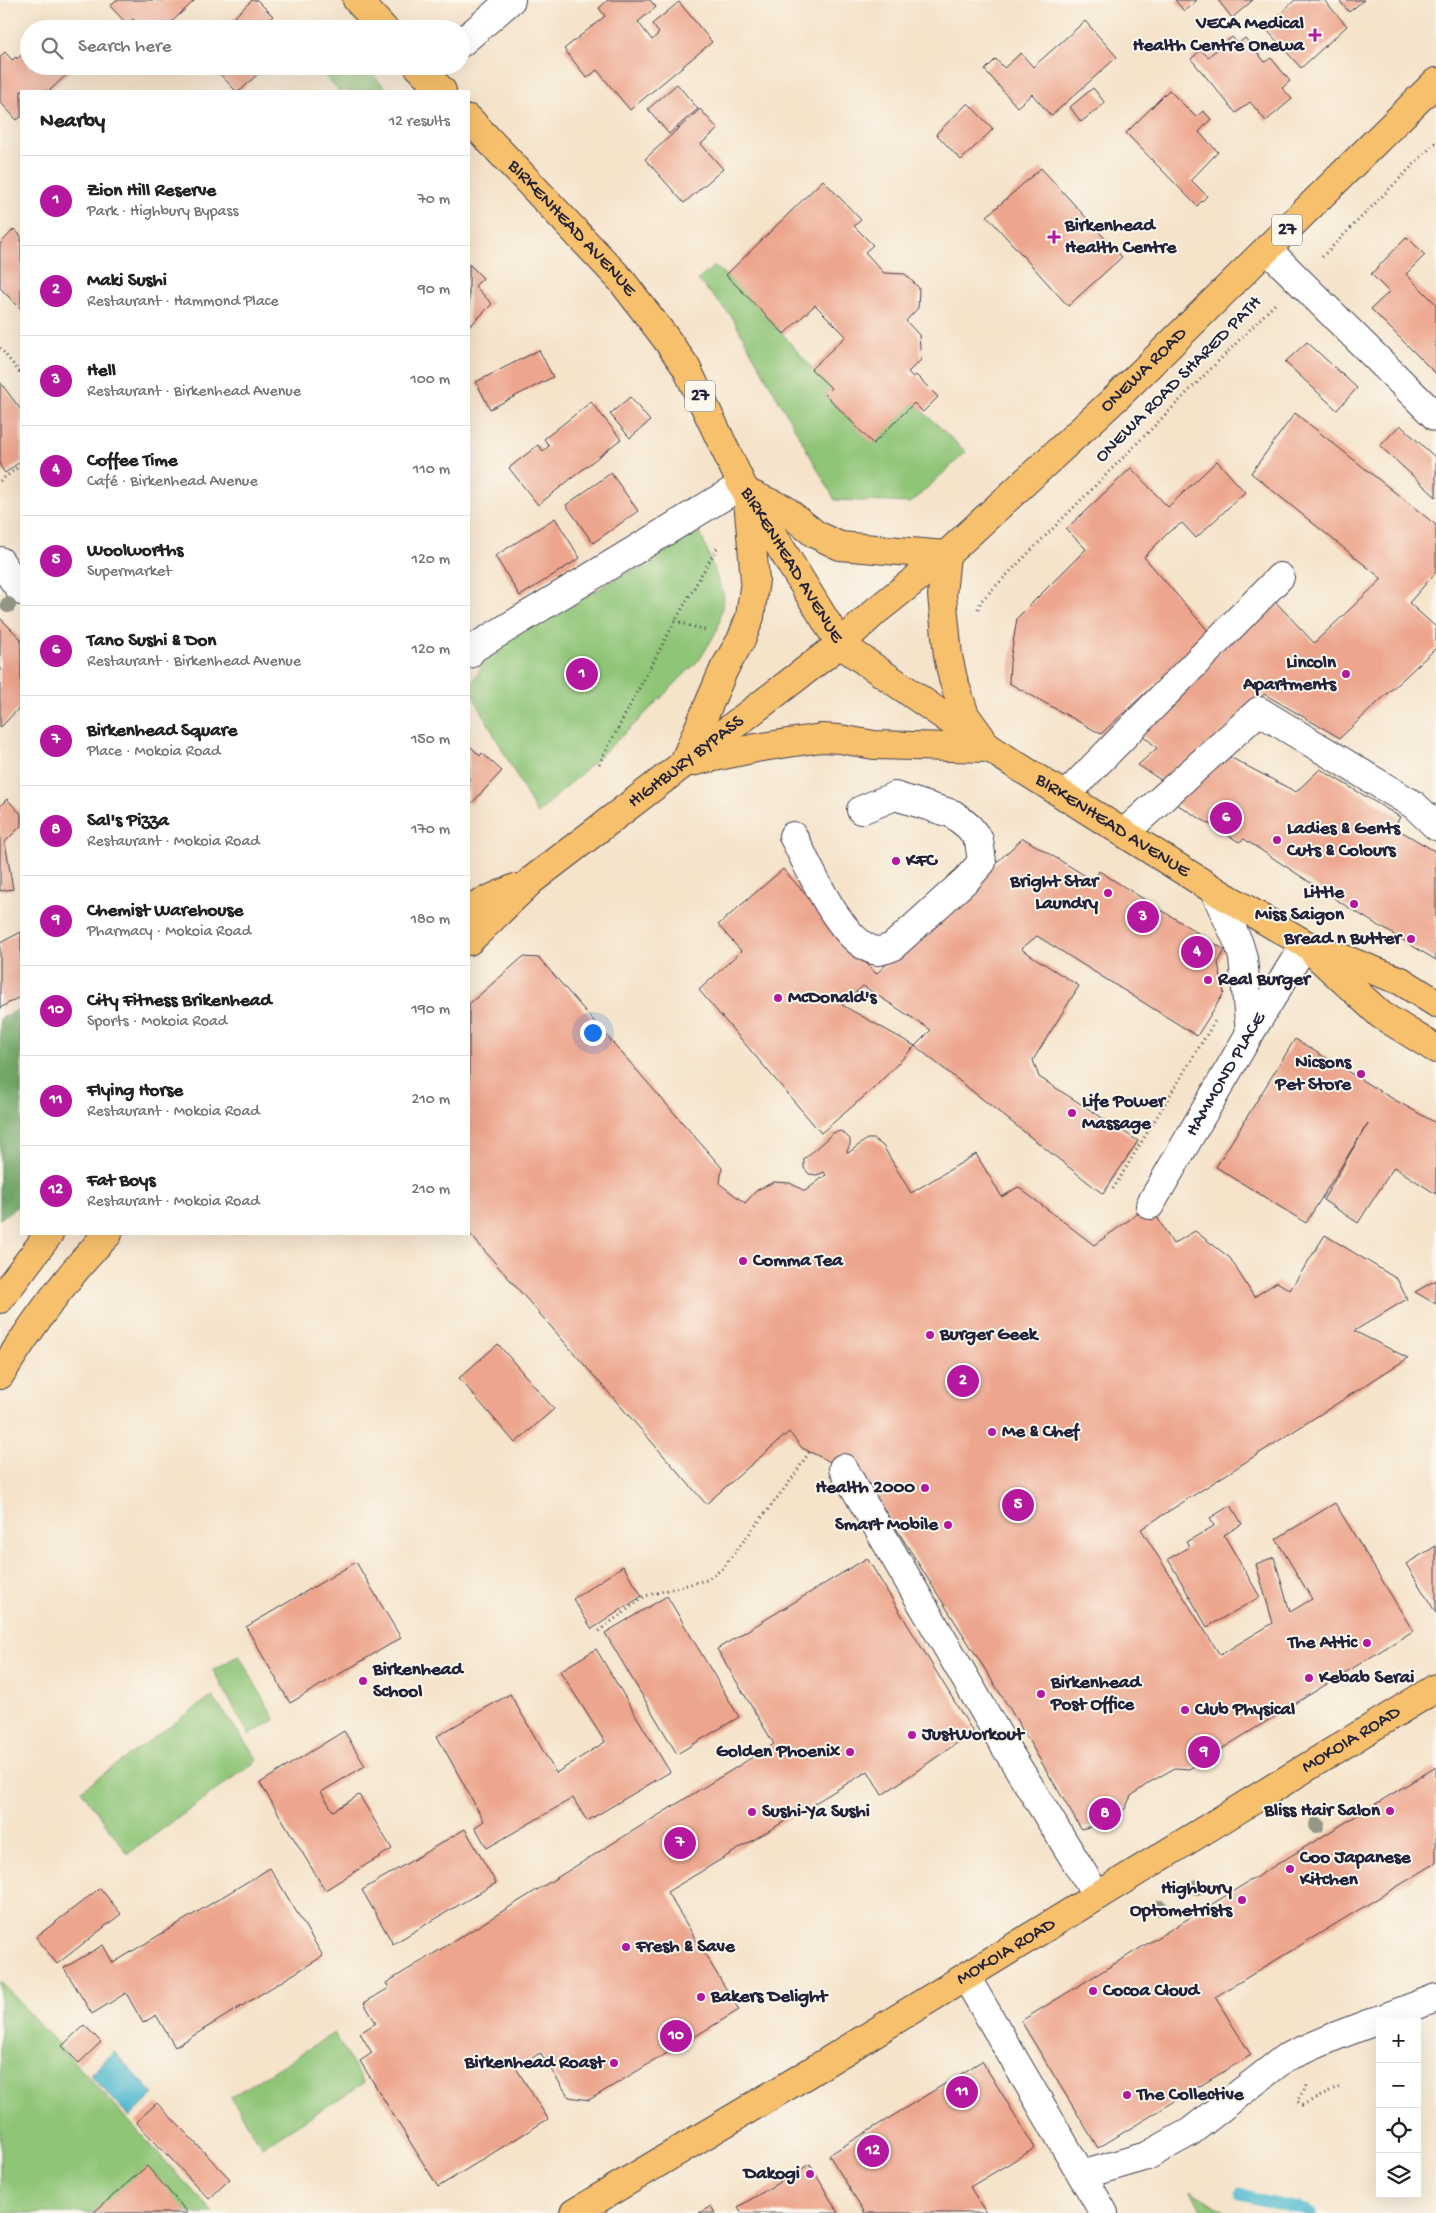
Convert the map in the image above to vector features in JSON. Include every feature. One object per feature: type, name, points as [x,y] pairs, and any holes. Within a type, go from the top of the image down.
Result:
[{"type":"main road","points":[[357,0],[376,20]]},
{"type":"main road","name":"ONEWA ROAD","points":[[840,644],[877,610],[946,555],[1118,396],[1268,250],[1436,82]]},
{"type":"main road","name":"BIRKENHEAD AVENUE","points":[[470,120],[621,280],[686,367],[745,489],[840,644],[989,748],[1214,890],[1305,944],[1400,981],[1436,1003]]},
{"type":"main road","points":[[745,489],[784,509],[815,534],[840,546],[946,555],[942,595],[948,656],[965,715],[989,748]]},
{"type":"main road","points":[[683,763],[724,670],[741,640],[750,617],[755,580],[745,489]]},
{"type":"main road","name":"HIGHBURY BYPASS","points":[[470,940],[532,880],[840,644]]},
{"type":"main road","points":[[683,763],[756,748],[821,738],[874,745],[989,748]]},
{"type":"main road","name":"HIGHBURY BYPASS","points":[[470,908],[532,880]]},
{"type":"main road","name":"BIRKENHEAD AVENUE","points":[[1305,944],[1381,1015],[1436,1049]]},
{"type":"main road","points":[[0,1299],[48,1235]]},
{"type":"main road","points":[[0,1375],[44,1310],[93,1248],[107,1235]]},
{"type":"main road","name":"MOKOIA ROAD","points":[[574,2213],[966,1977],[1436,1688]]},
{"type":"street","points":[[470,35],[511,0]]},
{"type":"street","points":[[1268,250],[1436,417]]},
{"type":"street","points":[[470,652],[472,649],[745,489]]},
{"type":"street","points":[[1,565],[20,590]]},
{"type":"street","points":[[1065,796],[1280,577]]},
{"type":"street","points":[[1124,833],[1259,711],[1414,805],[1436,826]]},
{"type":"street","points":[[794,836],[833,912],[858,943],[878,951],[892,947],[967,879],[982,862],[979,840],[969,827],[952,814],[895,796],[862,810]]},
{"type":"street","points":[[1214,890],[1239,944],[1243,958],[1250,1033]]},
{"type":"street","name":"HAMMOND PLACE","points":[[1150,1205],[1250,1033],[1305,944]]},
{"type":"street","points":[[843,1468],[996,1731],[1097,1896]]},
{"type":"street","points":[[966,1977],[1104,2213]]},
{"type":"street","points":[[1082,2175],[1147,2156],[1190,2132],[1285,2058],[1336,2036],[1436,1998]]},
{"type":"path","name":"ONEWA ROAD SHARED PATH","points":[[974,617],[981,601],[1108,470],[1436,142]]},
{"type":"path","points":[[0,348],[20,373]]},
{"type":"path","points":[[0,481],[20,466]]},
{"type":"path","points":[[599,764],[675,621],[718,546]]},
{"type":"path","points":[[675,621],[715,634]]},
{"type":"path","points":[[1113,1189],[1218,1014]]},
{"type":"path","points":[[598,1631],[645,1596],[706,1580],[721,1570],[791,1480],[810,1451]]},
{"type":"path","points":[[1311,2078],[1297,2100],[1302,2105],[1340,2087]]},
{"type":"green space","points":[[324,75],[373,75],[387,90],[338,90]]},
{"type":"green space","points":[[714,266],[731,279],[761,309],[831,388],[825,395],[873,443],[914,403],[966,452],[911,503],[835,500],[732,317],[698,280]]},
{"type":"green space","points":[[700,532],[724,596],[718,629],[700,659],[639,720],[537,814],[470,690],[470,686],[493,648]]},
{"type":"green space","points":[[20,1009],[20,1205],[0,1219],[0,1019]]},
{"type":"green space","points":[[239,1655],[275,1720],[249,1735],[213,1670]]},
{"type":"green space","points":[[212,1696],[258,1760],[128,1854],[81,1790]]},
{"type":"green space","points":[[0,1981],[205,2204],[213,2213],[0,2213]]},
{"type":"green space","points":[[334,2033],[364,2083],[262,2147],[231,2097]]},
{"type":"green space","points":[[1191,2191],[1228,2213],[1204,2213]]},
{"type":"water","points":[[114,2052],[154,2094],[130,2117],[90,2075]]},
{"type":"building","points":[[116,0],[195,0],[174,20],[123,20],[110,6]]},
{"type":"building","points":[[252,0],[257,0],[273,16],[268,20],[231,20]]},
{"type":"building","points":[[608,0],[650,0],[656,7],[638,22],[652,40],[659,33],[652,24],[679,2],[712,42],[630,110],[597,70],[587,78],[564,49],[605,16],[599,8]]},
{"type":"building","points":[[1175,0],[1197,0],[1184,11]]},
{"type":"building","points":[[1218,0],[1253,0],[1232,18]]},
{"type":"building","points":[[1295,0],[1324,0],[1347,26],[1301,68],[1265,28]]},
{"type":"building","points":[[1339,0],[1364,0],[1349,12]]},
{"type":"building","points":[[1085,21],[1117,57],[1051,116],[1032,94],[1017,107],[985,70],[996,59],[1004,68],[1021,53],[1033,67]]},
{"type":"building","points":[[1232,37],[1238,44],[1245,38],[1265,62],[1271,58],[1290,81],[1282,88],[1292,99],[1266,121],[1250,102],[1236,113],[1191,59],[1201,50],[1208,57]]},
{"type":"building","points":[[5,52],[12,60],[16,57],[17,59],[20,56],[20,75],[66,75],[50,90],[20,90],[20,118],[17,120],[0,102],[0,57]]},
{"type":"building","points":[[221,75],[257,75],[241,90],[235,90]]},
{"type":"building","points":[[677,84],[698,109],[669,134],[648,109]]},
{"type":"building","points":[[1093,88],[1105,103],[1081,122],[1070,107]]},
{"type":"building","points":[[1169,90],[1196,117],[1203,111],[1211,119],[1199,132],[1218,152],[1191,180],[1207,196],[1197,206],[1126,133]]},
{"type":"building","points":[[968,103],[993,129],[961,160],[936,134]]},
{"type":"building","points":[[700,109],[718,129],[701,144],[723,169],[684,203],[645,159]]},
{"type":"building","name":"Birkenhead Health Centre","points":[[1041,168],[1122,257],[1068,306],[987,216]]},
{"type":"building","points":[[823,180],[861,220],[854,226],[873,245],[865,252],[884,273],[905,274],[919,288],[918,308],[906,321],[919,335],[921,360],[908,372],[913,377],[916,375],[938,397],[923,412],[914,403],[873,444],[825,394],[831,388],[811,369],[846,336],[815,305],[784,334],[726,275]]},
{"type":"building","points":[[14,229],[20,235],[20,308],[0,288],[0,244]]},
{"type":"building","points":[[1407,237],[1425,255],[1406,274],[1436,304],[1436,374],[1371,309],[1389,292],[1371,274]]},
{"type":"building","points":[[470,265],[483,278],[475,286],[492,304],[470,326]]},
{"type":"building","points":[[1307,342],[1357,388],[1337,410],[1285,362]]},
{"type":"building","points":[[539,350],[553,377],[490,409],[476,382]]},
{"type":"building","points":[[0,382],[20,409],[20,462],[5,473],[0,466]]},
{"type":"building","points":[[630,397],[650,421],[630,438],[610,414]]},
{"type":"building","points":[[591,402],[621,439],[538,505],[509,468],[538,445],[543,451],[549,446],[544,439]]},
{"type":"building","points":[[1295,413],[1436,525],[1436,572],[1409,603],[1436,627],[1436,648],[1340,738],[1264,694],[1167,784],[1138,765],[1157,748],[1139,732],[1272,598],[1314,643],[1382,579],[1251,473]]},
{"type":"building","points":[[1400,425],[1436,458],[1436,497],[1380,446]]},
{"type":"building","points":[[1217,461],[1245,492],[1196,538],[1182,523],[1171,530],[1144,557],[1210,633],[1101,734],[1009,683],[1010,662],[1017,618],[1086,549],[1066,529],[1131,468],[1168,507]]},
{"type":"building","points":[[611,473],[638,511],[593,543],[566,505]]},
{"type":"building","points":[[555,518],[580,558],[520,596],[495,556]]},
{"type":"building","points":[[0,618],[20,638],[20,707],[0,728]]},
{"type":"building","points":[[470,746],[480,756],[482,753],[502,771],[470,805]]},
{"type":"building","points":[[1226,755],[1296,792],[1320,769],[1400,817],[1394,827],[1436,852],[1436,960],[1346,906],[1244,839],[1239,842],[1173,802]]},
{"type":"building","points":[[7,799],[20,813],[20,827],[5,842],[13,889],[0,891],[0,806]]},
{"type":"building","points":[[1023,838],[1094,881],[1099,871],[1225,950],[1218,963],[1224,993],[1197,1036],[1037,936],[1021,949],[1079,986],[1033,1060],[1039,1077],[1138,1141],[1103,1194],[915,1046],[873,1089],[821,1133],[699,990],[741,951],[718,925],[783,869],[876,974]],"holes":[[[863,986],[931,1030],[915,1046],[842,1005]]]},
{"type":"building","points":[[20,933],[20,997],[0,1008],[0,943]]},
{"type":"building","points":[[523,957],[539,958],[722,1168],[720,1184],[745,1203],[757,1190],[774,1182],[790,1183],[805,1191],[826,1175],[824,1172],[817,1175],[809,1174],[804,1168],[804,1159],[833,1133],[841,1131],[850,1139],[848,1153],[867,1139],[874,1139],[883,1146],[911,1193],[976,1154],[1002,1197],[1018,1187],[1094,1245],[1150,1205],[1173,1244],[1195,1231],[1230,1258],[1254,1297],[1277,1282],[1290,1290],[1325,1235],[1397,1279],[1407,1299],[1354,1331],[1408,1358],[1141,1529],[1220,1655],[1273,1623],[1256,1564],[1274,1557],[1290,1612],[1312,1599],[1276,1539],[1335,1503],[1413,1631],[1189,1769],[1175,1768],[1150,1782],[1131,1796],[1125,1809],[1109,1822],[1081,1829],[1010,1709],[860,1471],[855,1474],[802,1448],[789,1432],[706,1504],[470,1234],[470,1003]]},
{"type":"building","points":[[1295,1039],[1386,1095],[1436,1123],[1436,1194],[1394,1167],[1358,1223],[1323,1200],[1368,1123],[1306,1223],[1216,1167]]},
{"type":"building","points":[[1436,1280],[1436,1304],[1415,1292]]},
{"type":"building","points":[[498,1344],[554,1409],[515,1443],[459,1378]]},
{"type":"building","points":[[1231,1505],[1242,1524],[1224,1535],[1260,1597],[1207,1627],[1168,1559],[1189,1547],[1186,1542],[1214,1526],[1210,1518]]},
{"type":"building","points":[[1436,1546],[1436,1613],[1406,1564]]},
{"type":"building","points":[[867,1558],[973,1732],[882,1795],[868,1771],[667,1892],[739,2010],[589,2100],[569,2097],[540,2053],[516,2068],[548,2119],[438,2187],[360,2061],[372,2053],[360,2033],[376,2023],[364,2003],[389,1988],[386,1983],[774,1744],[717,1649]]},
{"type":"building","points":[[356,1562],[401,1638],[290,1703],[246,1627]]},
{"type":"building","points":[[623,1566],[642,1596],[592,1629],[573,1599]]},
{"type":"building","points":[[667,1596],[739,1717],[677,1754],[605,1633]]},
{"type":"building","points":[[596,1649],[670,1772],[587,1821],[573,1798],[487,1848],[475,1827],[484,1821],[437,1736],[510,1694],[556,1773],[605,1742],[560,1671]]},
{"type":"building","points":[[344,1731],[365,1766],[321,1792],[333,1811],[359,1795],[392,1849],[325,1890],[260,1783]]},
{"type":"building","points":[[1436,1767],[1436,1863],[1215,1997],[1251,2055],[1098,2148],[1021,2021]]},
{"type":"building","points":[[465,1829],[496,1883],[393,1944],[362,1890]]},
{"type":"building","points":[[270,1868],[323,1956],[175,2047],[156,2015],[143,2023],[126,1993],[92,2014],[64,1968],[103,1945],[113,1963]]},
{"type":"building","points":[[100,1888],[121,1914],[57,1964],[36,1937]]},
{"type":"building","points":[[84,2025],[101,2042],[79,2063],[62,2046]]},
{"type":"building","points":[[982,2061],[1035,2148],[970,2187],[986,2213],[865,2213],[829,2155]]},
{"type":"building","points":[[157,2103],[230,2179],[209,2199],[136,2122]]},
{"type":"building","points":[[810,2164],[838,2213],[742,2213],[738,2207]]},
{"type":"building","points":[[147,2166],[188,2213],[93,2213]]},
{"type":"building","points":[[711,2206],[715,2213],[699,2213]]},
{"type":"waterway","points":[[1240,2194],[1307,2210],[1312,2213]]},
{"type":"place","name":"VECA Medical Health Centre Onewa","points":[[1315,35]]},
{"type":"place","name":"Birkenhead Health Centre","points":[[1054,237]]},
{"type":"place","name":"Zion Hill Reserve","points":[[582,674]]},
{"type":"place","name":"Lincoln Apartments","points":[[1346,674]]},
{"type":"place","name":"Tano Sushi & Don","points":[[1226,818]]},
{"type":"place","name":"Ladies & Gents Cuts & Colours","points":[[1277,840]]},
{"type":"place","name":"KFC","points":[[896,861]]},
{"type":"place","name":"Bright Star Laundry","points":[[1108,893]]},
{"type":"place","name":"Little Miss Saigon","points":[[1354,904]]},
{"type":"place","name":"Hell","points":[[1143,917]]},
{"type":"place","name":"Bread n Butter","points":[[1411,939]]},
{"type":"place","name":"Coffee Time","points":[[1197,952]]},
{"type":"place","name":"Real Burger","points":[[1208,980]]},
{"type":"place","name":"McDonald's","points":[[778,998]]},
{"type":"place","name":"Nicsons Pet Store","points":[[1361,1074]]},
{"type":"place","name":"Life Power Massage","points":[[1072,1113]]},
{"type":"place","name":"Comma Tea","points":[[743,1261]]},
{"type":"place","name":"Burger Geek","points":[[930,1335]]},
{"type":"place","name":"Maki Sushi","points":[[963,1381]]},
{"type":"place","name":"Me & Chef","points":[[992,1432]]},
{"type":"place","name":"Health 2000","points":[[925,1488]]},
{"type":"place","name":"Woolworths","points":[[1018,1505]]},
{"type":"place","name":"Smart Mobile","points":[[948,1525]]},
{"type":"place","name":"The Attic","points":[[1367,1643]]},
{"type":"place","name":"Kebab Serai","points":[[1309,1678]]},
{"type":"place","name":"Birkenhead School","points":[[363,1681]]},
{"type":"place","name":"Birkenhead Post Office","points":[[1041,1694]]},
{"type":"place","name":"Club Physical","points":[[1185,1710]]},
{"type":"place","name":"JustWorkout","points":[[912,1735]]},
{"type":"place","name":"Golden Phoenix","points":[[850,1752]]},
{"type":"place","name":"Chemist Warehouse","points":[[1204,1752]]},
{"type":"place","name":"Bliss Hair Salon","points":[[1390,1811]]},
{"type":"place","name":"Sushi-Ya Sushi","points":[[752,1812]]},
{"type":"place","name":"Sal's Pizza","points":[[1105,1814]]},
{"type":"place","name":"Birkenhead Square","points":[[680,1843]]},
{"type":"place","name":"Coo Japanese Kitchen","points":[[1290,1869]]},
{"type":"place","name":"Highbury Optometrists","points":[[1242,1900]]},
{"type":"place","name":"Fresh & Save","points":[[626,1947]]},
{"type":"place","name":"Cocoa Cloud","points":[[1093,1991]]},
{"type":"place","name":"Bakers Delight","points":[[701,1997]]},
{"type":"place","name":"City Fitness Brikenhead","points":[[676,2036]]},
{"type":"place","name":"Birkenhead Roast","points":[[614,2063]]},
{"type":"place","name":"Flying Horse","points":[[962,2092]]},
{"type":"place","name":"The Collective","points":[[1127,2095]]},
{"type":"place","name":"Fat Boys","points":[[873,2151]]},
{"type":"place","name":"Dakogi","points":[[810,2174]]}]
